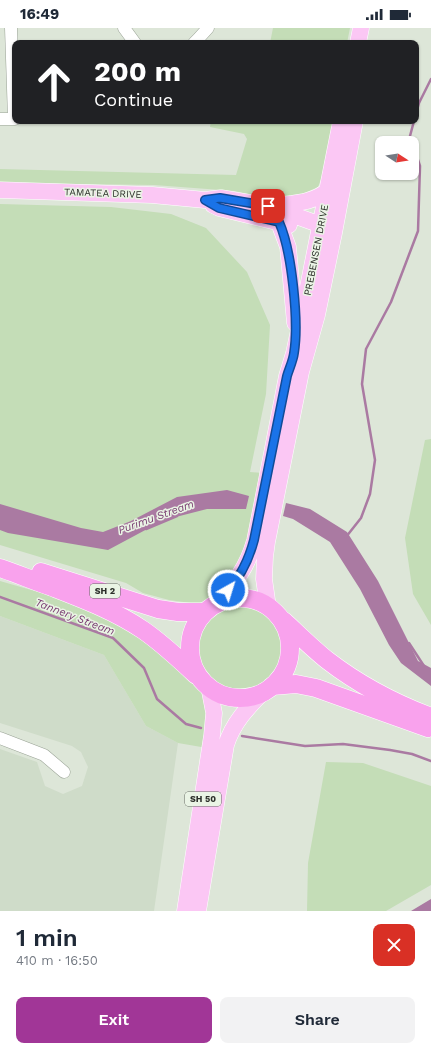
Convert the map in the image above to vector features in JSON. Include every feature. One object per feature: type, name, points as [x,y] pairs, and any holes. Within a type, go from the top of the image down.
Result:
[{"type":"highway","name":"SH 2","points":[[0,557],[158,609],[178,612],[210,608],[232,599],[248,598],[268,607],[327,660],[387,698],[431,717]]},
{"type":"highway","name":"SH 2","points":[[0,568],[87,600],[112,612],[169,649],[203,682],[222,694],[232,697],[249,697],[267,689],[296,684],[316,688],[431,729]]},
{"type":"highway","points":[[203,682],[192,665],[190,644],[193,630],[210,608]]},
{"type":"highway","name":"SH 50","points":[[267,689],[282,674],[289,654],[288,637],[282,619]]},
{"type":"main road","points":[[359,40],[361,28]]},
{"type":"main road","points":[[369,40],[370,28]]},
{"type":"main road","name":"PREBENSEN DRIVE","points":[[210,608],[240,576],[249,560],[287,376],[294,353],[321,227],[340,124]]},
{"type":"main road","points":[[301,372],[325,235],[321,227],[329,218],[348,124]]},
{"type":"main road","name":"PREBENSEN DRIVE","points":[[268,607],[264,579],[265,557],[301,372],[317,315],[354,124]]},
{"type":"main road","name":"TAMATEA DRIVE","points":[[0,190],[152,195],[205,200],[220,198],[268,206],[321,227]]},
{"type":"main road","points":[[268,206],[305,202],[321,196],[328,190]]},
{"type":"main road","name":"TAMATEA DRIVE","points":[[205,200],[219,208],[311,231],[321,227]]},
{"type":"main road","points":[[279,222],[288,247],[295,316],[294,353]]},
{"type":"main road","name":"SH 50","points":[[185,911],[212,736],[214,713],[203,682]]},
{"type":"main road","name":"SH 50","points":[[198,911],[226,745],[230,734],[243,712],[267,689]]},
{"type":"street","points":[[11,28],[12,50]]},
{"type":"street","points":[[124,28],[133,40]]},
{"type":"street","points":[[197,40],[208,28]]},
{"type":"street","points":[[0,119],[12,118]]},
{"type":"street","points":[[0,738],[44,755],[64,772]]},
{"type":"shaded area","points":[[0,616],[104,655],[146,726],[178,743],[154,911],[0,911],[0,749],[37,762],[45,786],[63,794],[82,786],[88,767],[81,752],[72,746],[0,723]]},
{"type":"green space","points":[[273,28],[350,28],[348,40],[271,40]]},
{"type":"green space","points":[[210,124],[332,124],[323,174],[318,187],[302,194],[273,199],[234,191],[154,185],[0,183],[0,169],[236,175],[247,139],[244,134],[210,127]]},
{"type":"green space","points":[[0,204],[111,207],[171,214],[206,228],[247,272],[270,325],[266,394],[250,472],[263,473],[243,560],[215,595],[198,604],[169,600],[143,593],[126,583],[0,545]]},
{"type":"green space","points":[[431,439],[431,625],[413,594],[405,538],[425,440]]},
{"type":"green space","points":[[0,581],[90,607],[124,625],[195,683],[201,691],[206,701],[207,748],[178,743],[146,726],[104,655],[0,616]]},
{"type":"green space","points":[[240,604],[256,607],[264,611],[276,623],[280,631],[283,647],[280,663],[276,671],[264,683],[256,687],[240,690],[224,687],[216,683],[204,671],[200,663],[197,647],[200,631],[204,623],[216,611],[224,607]]},
{"type":"green space","points":[[326,762],[363,763],[431,786],[431,885],[386,911],[307,911],[308,863]]},
{"type":"water","points":[[227,490],[249,496],[246,509],[207,509],[164,520],[108,550],[8,533],[0,530],[0,504],[81,528],[103,532],[131,521],[177,497]]},
{"type":"water","points":[[286,503],[310,509],[347,532],[378,581],[418,661],[431,668],[431,686],[401,663],[389,645],[360,589],[330,542],[293,519],[283,516]]},
{"type":"water","points":[[431,899],[431,911],[411,911]]},
{"type":"waterway","points":[[419,103],[431,79]]},
{"type":"waterway","points":[[346,537],[361,518],[370,494],[375,460],[362,384],[366,349],[391,302],[418,231],[420,166],[410,136],[413,124]]},
{"type":"waterway","name":"Purimu Stream","points":[[146,529],[177,516]]},
{"type":"waterway","name":"Tannery Stream","points":[[0,597],[113,638],[144,668],[157,699],[186,724],[201,728]]},
{"type":"waterway","name":"Purimu Stream","points":[[409,643],[424,666]]},
{"type":"waterway","name":"Tannery Stream","points":[[242,736],[305,746],[343,744],[390,750],[412,754],[431,761]]},
{"type":"route","points":[[228,590],[240,576],[249,560],[254,540],[287,376],[294,353],[295,316],[288,247],[279,222],[219,208],[205,200],[220,198],[268,206]]}]
